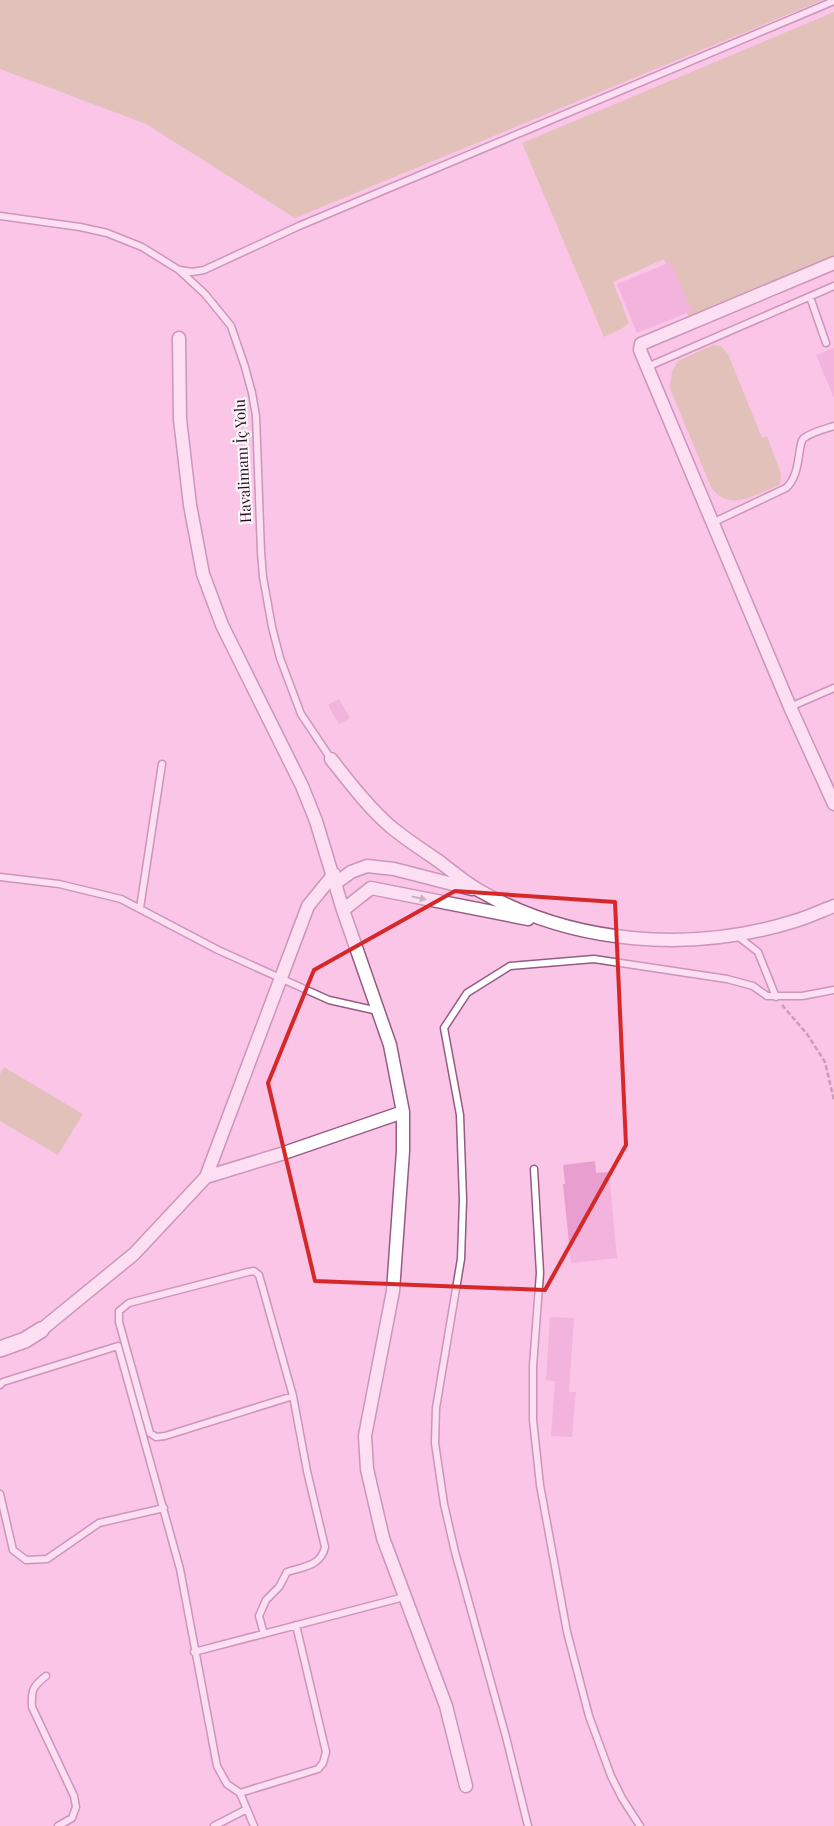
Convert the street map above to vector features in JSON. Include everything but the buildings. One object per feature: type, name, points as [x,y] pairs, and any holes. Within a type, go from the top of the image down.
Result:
[{"type":"street","points":[[834,263],[641,344],[640,350],[790,707],[834,804]]},
{"type":"street","points":[[179,338],[180,419],[190,506],[203,574],[222,625],[302,786],[316,820],[335,878],[343,910],[390,1045],[403,1112],[404,1151],[393,1291],[366,1436],[367,1468],[383,1538],[446,1706],[466,1786]]},
{"type":"street","points":[[332,759],[368,804],[392,827],[479,890],[512,907],[552,923]]},
{"type":"street","points":[[0,1349],[25,1340],[41,1330],[134,1254],[206,1177],[308,906],[335,878],[367,866],[394,869],[479,890]]},
{"type":"street","points":[[343,910],[371,888],[552,923],[592,933],[637,939],[681,940],[735,934],[796,921],[834,906]]},
{"type":"street","points":[[206,1177],[281,1154],[403,1112]]},
{"type":"lane","points":[[179,270],[192,272],[204,270],[299,226],[834,1]]},
{"type":"lane","name":"Havalimanı İç Yolu","points":[[0,216],[80,227],[107,234],[142,247],[179,270],[205,294],[231,326],[239,344],[256,416],[261,552],[263,577],[272,627],[280,658],[301,714],[332,759]]},
{"type":"lane","points":[[647,367],[834,286]]},
{"type":"lane","points":[[810,296],[826,343]]},
{"type":"lane","points":[[712,523],[786,488],[793,482],[797,472],[801,441],[805,437],[834,426]]},
{"type":"lane","points":[[790,707],[834,688]]},
{"type":"lane","points":[[140,908],[162,764]]},
{"type":"lane","points":[[0,877],[59,884],[121,899],[218,950],[328,1000],[378,1011]]},
{"type":"lane","points":[[735,934],[758,952],[776,997]]},
{"type":"lane","points":[[528,1826],[506,1737],[455,1552],[444,1504],[435,1443],[436,1408],[461,1259],[463,1200],[460,1115],[444,1028],[467,993],[510,966],[594,959],[727,979],[753,986],[767,996],[802,996],[834,990]]},
{"type":"lane","points":[[534,1169],[540,1273],[533,1366],[533,1420],[540,1485],[567,1632],[589,1716],[611,1776],[622,1798],[640,1826]]},
{"type":"lane","points":[[264,1634],[259,1616],[266,1600],[279,1587],[287,1572],[316,1563],[323,1554],[325,1547],[307,1471],[293,1396],[259,1275],[254,1272],[129,1303],[120,1311],[119,1322],[150,1433],[156,1437],[165,1436],[293,1396]]},
{"type":"lane","points":[[0,1385],[2,1382],[118,1346],[180,1569],[194,1652],[217,1766],[228,1784],[240,1793],[254,1826]]},
{"type":"lane","points":[[0,1494],[13,1550],[26,1560],[47,1559],[98,1522],[164,1508]]},
{"type":"lane","points":[[194,1652],[404,1597]]},
{"type":"lane","points":[[240,1793],[318,1769],[323,1763],[326,1752],[296,1625]]},
{"type":"lane","points":[[46,1676],[35,1684],[31,1695],[32,1706],[74,1796],[76,1807],[72,1818],[58,1826]]},
{"type":"lane","points":[[214,1826],[247,1809]]},
{"type":"path","points":[[776,997],[807,1034],[825,1062],[834,1100]]},
{"type":"highlighted area","points":[[455,891],[615,902],[626,1145],[545,1290],[315,1281],[268,1083],[314,970]]},
{"type":"shaded area","points":[[0,0],[823,0],[295,218],[146,124],[0,69]]},
{"type":"shaded area","points":[[834,12],[834,257],[690,320],[664,259],[613,282],[629,323],[604,337],[522,143]]},
{"type":"shaded area","points":[[713,345],[721,346],[728,354],[762,438],[767,436],[781,474],[780,484],[777,486],[742,500],[726,499],[718,495],[711,487],[670,386],[672,372],[678,361]]},
{"type":"shaded area","points":[[4,1067],[83,1114],[58,1155],[0,1121],[0,1074]]}]
